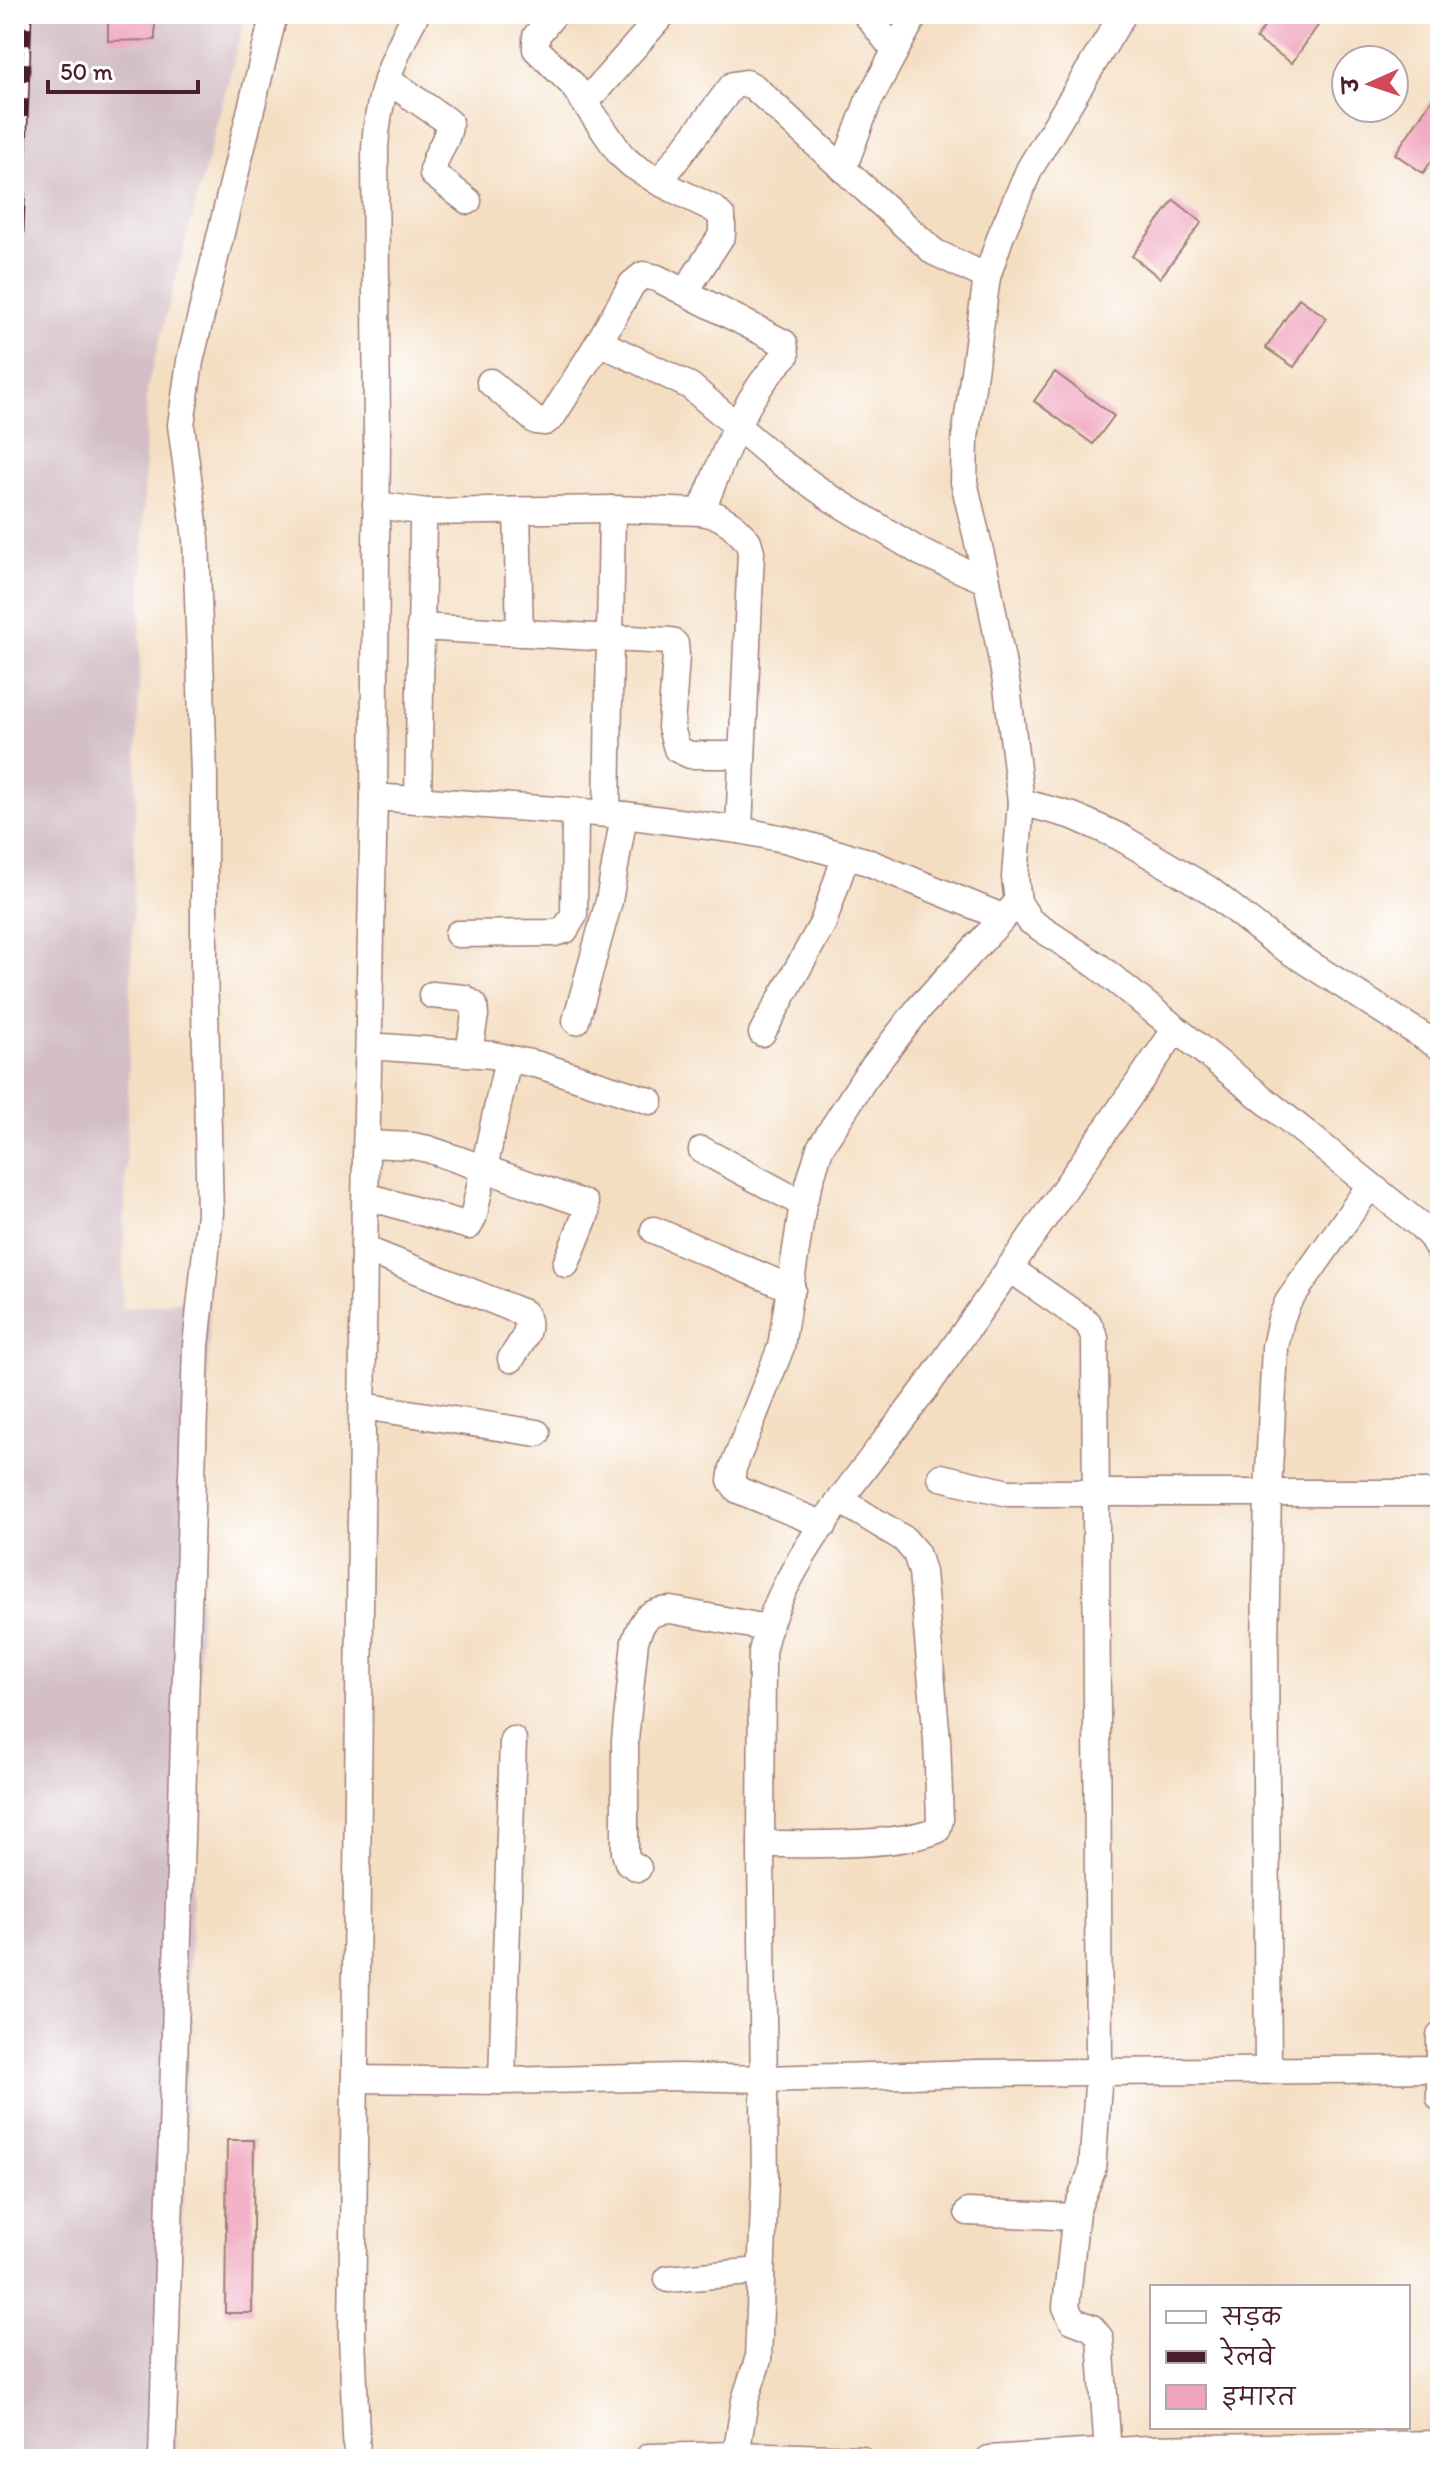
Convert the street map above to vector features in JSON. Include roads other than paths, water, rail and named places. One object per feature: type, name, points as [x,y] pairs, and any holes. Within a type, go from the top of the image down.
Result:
[{"type":"street","points":[[162,2459],[196,1346],[210,1213],[204,968],[204,775],[196,538],[181,425],[190,361],[274,14]]},
{"type":"street","points":[[357,2459],[352,2336],[364,1249],[374,797],[375,149],[379,106],[396,51],[416,14]]},
{"type":"street","points":[[554,14],[536,36],[536,49],[572,84],[621,155],[641,173],[714,209],[722,217],[722,235],[685,292]]},
{"type":"street","points":[[585,103],[663,14]]},
{"type":"street","points":[[866,14],[895,51]]},
{"type":"street","points":[[843,169],[868,102],[915,14]]},
{"type":"street","points":[[824,1525],[738,1490],[731,1481],[733,1468],[781,1347],[803,1204],[820,1148],[864,1079],[920,1007],[1010,910],[1021,802],[1007,687],[964,482],[965,438],[987,277],[1001,235],[1030,168],[1123,14]]},
{"type":"street","points":[[387,80],[449,122],[448,134],[433,165],[433,174],[468,201]]},
{"type":"street","points":[[659,182],[733,85],[740,83],[754,87],[934,252],[987,277]]},
{"type":"street","points":[[490,382],[536,421],[545,422],[552,417],[638,278],[652,276],[784,343],[786,355],[756,390],[737,424],[701,512]]},
{"type":"street","points":[[599,342],[690,386],[777,460],[829,497],[922,553],[987,581]]},
{"type":"street","points":[[376,505],[427,512],[612,509],[701,512],[718,516],[731,524],[748,541],[751,552],[739,830]]},
{"type":"street","points":[[576,1021],[609,901],[615,814],[610,638],[612,509]]},
{"type":"street","points":[[517,511],[520,633]]},
{"type":"street","points":[[418,800],[423,524],[427,512]]},
{"type":"street","points":[[420,627],[671,641],[675,644],[676,656],[671,727],[677,749],[690,755],[742,755]]},
{"type":"street","points":[[374,797],[615,814],[739,830],[846,855],[1010,910],[1098,966],[1421,1226],[1440,1252]]},
{"type":"street","points":[[1021,802],[1073,816],[1145,852],[1208,889],[1277,943],[1440,1047]]},
{"type":"street","points":[[458,934],[554,933],[565,930],[574,915],[575,811]]},
{"type":"street","points":[[762,1033],[823,923],[846,855]]},
{"type":"street","points":[[432,995],[464,998],[474,1005],[469,1052]]},
{"type":"street","points":[[736,2455],[745,2400],[758,2360],[765,2179],[761,1844],[762,1652],[767,1628],[781,1592],[824,1525],[1176,1029]]},
{"type":"street","points":[[369,1046],[469,1052],[539,1065],[650,1101]]},
{"type":"street","points":[[366,1196],[469,1226],[508,1059]]},
{"type":"street","points":[[367,1144],[413,1146],[444,1154],[585,1204],[586,1214],[566,1264]]},
{"type":"street","points":[[702,1150],[803,1204]]},
{"type":"street","points":[[1268,2070],[1265,1708],[1268,1493],[1275,1347],[1281,1319],[1300,1283],[1369,1187]]},
{"type":"street","points":[[654,1230],[792,1289]]},
{"type":"street","points":[[364,1249],[524,1313],[529,1326],[511,1359]]},
{"type":"street","points":[[1009,1268],[1088,1323],[1095,1338],[1099,2072],[1092,2171],[1075,2217],[1067,2312],[1072,2320],[1092,2328],[1100,2338],[1108,2453]]},
{"type":"street","points":[[363,1406],[537,1433]]},
{"type":"street","points":[[941,1477],[1008,1493],[1440,1493]]},
{"type":"street","points":[[761,1844],[908,1838],[937,1830],[940,1820],[937,1740],[922,1572],[916,1553],[904,1539],[842,1501]]},
{"type":"street","points":[[638,1868],[628,1862],[625,1853],[625,1740],[635,1641],[640,1626],[657,1611],[671,1610],[767,1628]]},
{"type":"street","points":[[502,2081],[513,1740]]},
{"type":"street","points":[[1440,2036],[1440,2098]]},
{"type":"street","points":[[355,2079],[763,2079],[1440,2069]]},
{"type":"street","points":[[968,2212],[1075,2217]]},
{"type":"street","points":[[668,2279],[761,2271]]},
{"type":"street","points":[[989,2459],[1148,2449],[1440,2444]]},
{"type":"street","points":[[649,2457],[736,2455],[860,2459]]},
{"type":"railway","points":[[14,14],[14,20]]},
{"type":"railway","points":[[14,387],[28,14]]}]
